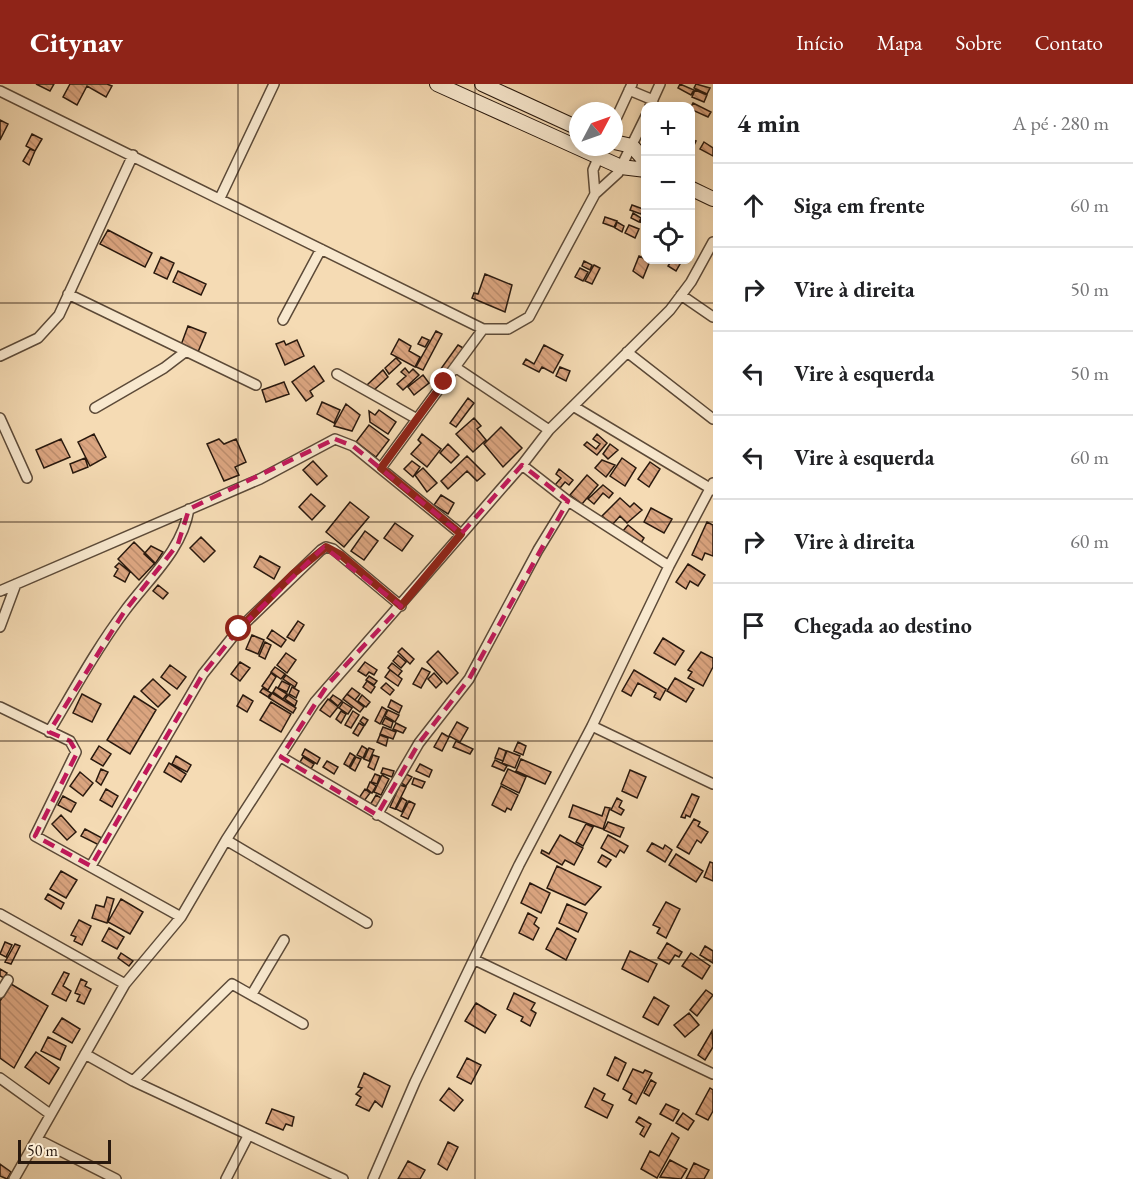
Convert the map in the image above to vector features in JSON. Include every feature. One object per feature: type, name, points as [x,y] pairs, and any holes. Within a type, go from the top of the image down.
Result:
[{"type":"street","points":[[220,198],[274,84]]},
{"type":"street","points":[[437,84],[569,139]]},
{"type":"street","points":[[482,84],[569,124]]},
{"type":"street","points":[[651,102],[660,84]]},
{"type":"street","points":[[623,103],[630,87],[650,102]]},
{"type":"street","points":[[0,91],[483,329],[508,329],[529,317],[595,194],[615,178],[641,125]]},
{"type":"street","points":[[623,144],[632,146],[641,157]]},
{"type":"street","points":[[0,356],[38,338],[49,328],[68,294],[132,155]]},
{"type":"street","points":[[595,194],[593,170],[599,156]]},
{"type":"street","points":[[606,156],[621,167],[641,170]]},
{"type":"street","points":[[695,190],[713,199]]},
{"type":"street","points":[[14,1179],[125,984],[181,917],[226,840],[328,684],[401,606],[522,465],[549,430],[681,295],[713,242]]},
{"type":"street","points":[[283,320],[321,249]]},
{"type":"street","points":[[68,294],[256,385]]},
{"type":"street","points":[[681,295],[713,317]]},
{"type":"street","points":[[381,468],[483,329]]},
{"type":"street","points":[[95,408],[164,368],[185,352]]},
{"type":"street","points":[[627,352],[713,419]]},
{"type":"street","points":[[455,367],[549,430]]},
{"type":"street","points":[[337,374],[417,419]]},
{"type":"street","points":[[373,1179],[415,1082],[519,865],[592,726],[669,566],[712,487],[573,406]]},
{"type":"street","points":[[0,418],[27,478]]},
{"type":"street","points":[[0,591],[260,479],[335,439],[353,446],[461,534]]},
{"type":"street","points":[[522,465],[568,501],[669,566]]},
{"type":"street","points":[[377,815],[419,742],[469,679],[538,550],[568,501]]},
{"type":"street","points":[[48,732],[124,612],[178,544],[187,524],[189,509]]},
{"type":"street","points":[[91,866],[203,674],[239,629],[321,550],[326,547],[333,549],[401,606]]},
{"type":"street","points":[[0,627],[16,584]]},
{"type":"street","points":[[0,707],[70,741],[76,752],[35,836],[42,842],[91,866],[181,917]]},
{"type":"street","points":[[592,726],[713,784]]},
{"type":"street","points":[[281,757],[438,849]]},
{"type":"street","points":[[226,840],[367,923]]},
{"type":"street","points":[[0,914],[125,984]]},
{"type":"street","points":[[252,994],[284,940]]},
{"type":"street","points":[[475,960],[713,1074]]},
{"type":"street","points":[[0,993],[8,980]]},
{"type":"street","points":[[134,1081],[230,986],[235,984],[303,1024]]},
{"type":"street","points":[[85,1054],[134,1081],[343,1179]]},
{"type":"street","points":[[0,1078],[50,1114]]},
{"type":"street","points":[[226,1179],[248,1136]]},
{"type":"street","points":[[37,1139],[116,1179]]},
{"type":"highlighted area","points":[[335,439],[353,446],[461,534],[522,465],[568,501],[469,679],[419,743],[377,815],[281,757],[328,684],[401,606],[324,547],[239,629],[203,674],[91,866],[35,836],[77,753],[70,741],[49,732],[124,612],[178,544],[189,509]]},
{"type":"building","points":[[36,84],[54,84],[50,91]]},
{"type":"building","points":[[70,84],[112,86],[106,97],[87,86],[77,105],[63,97]]},
{"type":"building","points":[[680,84],[694,90],[691,95],[678,88]]},
{"type":"building","points":[[696,84],[710,88],[707,94],[694,88]]},
{"type":"building","points":[[695,90],[707,95],[704,102],[692,97]]},
{"type":"building","points":[[695,104],[711,112],[708,117],[695,111]]},
{"type":"building","points":[[0,120],[8,124],[0,140]]},
{"type":"building","points":[[32,134],[42,139],[35,151],[26,146]]},
{"type":"building","points":[[704,142],[713,148],[713,156],[700,149]]},
{"type":"building","points":[[30,149],[35,151],[29,165],[23,161]]},
{"type":"building","points":[[632,205],[641,208],[641,214],[630,210]]},
{"type":"building","points":[[633,213],[641,218],[639,222],[631,218]]},
{"type":"building","points":[[605,217],[617,221],[614,227],[603,223]]},
{"type":"building","points":[[617,222],[624,226],[622,232],[615,228]]},
{"type":"building","points":[[629,225],[639,229],[635,238],[625,233]]},
{"type":"building","points":[[108,230],[152,253],[145,267],[100,244]]},
{"type":"building","points":[[639,256],[641,264],[649,264],[643,278],[633,271]]},
{"type":"building","points":[[161,257],[174,263],[167,279],[154,273]]},
{"type":"building","points":[[584,261],[592,265],[590,270],[582,266]]},
{"type":"building","points":[[669,264],[680,264],[676,271],[668,266]]},
{"type":"building","points":[[594,265],[600,268],[592,284],[585,281]]},
{"type":"building","points":[[580,268],[588,272],[583,281],[575,277]]},
{"type":"building","points":[[178,271],[206,284],[201,295],[173,282]]},
{"type":"building","points":[[485,274],[512,285],[505,312],[472,298],[474,293],[478,294]]},
{"type":"building","points":[[188,326],[206,333],[198,352],[181,345]]},
{"type":"building","points":[[436,331],[442,334],[423,370],[416,367]]},
{"type":"building","points":[[422,337],[429,340],[425,347],[418,344]]},
{"type":"building","points":[[399,339],[411,346],[409,351],[420,357],[415,367],[391,354]]},
{"type":"building","points":[[297,340],[304,356],[285,365],[276,344],[284,341],[286,345]]},
{"type":"building","points":[[458,345],[465,349],[442,382],[435,377]]},
{"type":"building","points":[[544,345],[563,355],[553,373],[542,367],[539,372],[523,364],[526,359],[534,364]]},
{"type":"building","points":[[396,358],[401,363],[389,374],[385,368]]},
{"type":"building","points":[[314,366],[324,381],[310,391],[313,396],[306,401],[292,382]]},
{"type":"building","points":[[560,367],[570,371],[566,381],[556,376]]},
{"type":"building","points":[[405,368],[409,373],[413,369],[419,375],[403,390],[397,384],[406,376],[401,372]]},
{"type":"building","points":[[383,370],[388,377],[373,391],[367,385]]},
{"type":"building","points":[[423,375],[429,383],[414,395],[408,387]]},
{"type":"building","points":[[284,382],[289,394],[266,402],[262,390]]},
{"type":"building","points":[[468,398],[474,403],[456,427],[450,423]]},
{"type":"building","points":[[322,402],[340,410],[334,423],[317,414]]},
{"type":"building","points":[[346,404],[360,415],[352,431],[334,426]]},
{"type":"building","points":[[379,410],[396,422],[388,434],[370,422],[369,411],[375,415]]},
{"type":"building","points":[[474,418],[481,426],[477,429],[486,440],[473,452],[456,434]]},
{"type":"building","points":[[369,425],[389,440],[376,457],[356,442]]},
{"type":"building","points":[[501,427],[522,448],[503,467],[484,444]]},
{"type":"building","points":[[94,434],[106,457],[90,466],[78,442]]},
{"type":"building","points":[[422,434],[441,449],[427,467],[411,454],[421,443],[418,440]]},
{"type":"building","points":[[597,434],[607,443],[597,455],[584,445],[587,442],[596,449],[600,444],[593,439]]},
{"type":"building","points":[[61,439],[70,457],[44,468],[36,450]]},
{"type":"building","points":[[219,439],[224,444],[236,439],[246,462],[235,467],[239,475],[224,481],[207,444]]},
{"type":"building","points":[[448,444],[459,455],[451,463],[440,453]]},
{"type":"building","points":[[610,444],[618,450],[608,459],[603,454]]},
{"type":"building","points":[[467,456],[485,474],[477,481],[467,471],[448,489],[441,481]]},
{"type":"building","points":[[85,458],[88,467],[73,473],[70,464]]},
{"type":"building","points":[[622,458],[636,468],[625,486],[610,476]]},
{"type":"building","points":[[602,460],[615,465],[606,477],[595,468]]},
{"type":"building","points":[[313,461],[327,476],[317,485],[303,470]]},
{"type":"building","points":[[412,461],[420,467],[413,477],[404,469]]},
{"type":"building","points":[[650,462],[660,469],[649,487],[638,479]]},
{"type":"building","points":[[423,468],[437,483],[427,492],[415,475]]},
{"type":"building","points":[[559,469],[573,480],[569,485],[565,482],[560,488],[555,485],[561,478],[556,474]]},
{"type":"building","points":[[587,475],[598,485],[582,504],[570,495]]},
{"type":"building","points":[[603,485],[613,493],[609,498],[603,493],[594,504],[588,499]]},
{"type":"building","points":[[311,494],[325,506],[312,520],[299,507]]},
{"type":"building","points":[[441,495],[454,503],[448,514],[434,505]]},
{"type":"building","points":[[620,498],[630,507],[634,503],[642,510],[627,523],[620,516],[612,525],[602,516]]},
{"type":"building","points":[[350,502],[369,517],[344,547],[326,532]]},
{"type":"building","points":[[651,508],[672,519],[664,533],[644,522]]},
{"type":"building","points":[[707,522],[713,525],[713,556],[705,553],[702,560],[692,555]]},
{"type":"building","points":[[395,523],[413,536],[402,551],[384,538]]},
{"type":"building","points":[[628,525],[644,538],[641,543],[622,532]]},
{"type":"building","points":[[365,531],[378,541],[364,560],[351,551]]},
{"type":"building","points":[[201,537],[215,551],[204,562],[190,548]]},
{"type":"building","points":[[134,542],[155,563],[139,580],[118,559]]},
{"type":"building","points":[[151,546],[163,552],[155,564],[144,554]]},
{"type":"building","points":[[260,556],[280,567],[274,579],[254,567]]},
{"type":"building","points":[[119,563],[130,572],[125,582],[114,576],[118,569],[115,567]]},
{"type":"building","points":[[688,564],[705,575],[698,586],[690,581],[686,589],[676,582]]},
{"type":"building","points":[[158,585],[168,593],[163,599],[153,591]]},
{"type":"building","points":[[298,621],[304,625],[294,641],[287,637]]},
{"type":"building","points":[[272,630],[286,640],[281,647],[267,638]]},
{"type":"building","points":[[252,635],[264,640],[258,654],[246,649]]},
{"type":"building","points":[[663,638],[684,651],[675,665],[654,653]]},
{"type":"building","points":[[265,642],[271,645],[265,659],[259,656]]},
{"type":"building","points":[[402,648],[414,659],[410,664],[398,652]]},
{"type":"building","points":[[438,651],[458,673],[447,684],[427,662]]},
{"type":"building","points":[[701,652],[713,658],[713,667],[703,686],[688,678],[692,672],[688,670]]},
{"type":"building","points":[[286,653],[296,660],[287,673],[277,665]]},
{"type":"building","points":[[398,655],[406,662],[401,668],[393,661]]},
{"type":"building","points":[[240,662],[250,668],[240,681],[231,674]]},
{"type":"building","points":[[365,662],[377,670],[374,675],[369,672],[366,676],[358,671]]},
{"type":"building","points":[[392,663],[402,671],[398,676],[388,668]]},
{"type":"building","points":[[170,665],[186,677],[177,689],[161,677]]},
{"type":"building","points":[[275,667],[285,674],[281,679],[271,672]]},
{"type":"building","points":[[422,668],[430,672],[421,688],[413,684]]},
{"type":"building","points":[[390,670],[402,679],[398,686],[385,677]]},
{"type":"building","points":[[634,670],[666,689],[660,700],[654,697],[656,693],[638,683],[631,696],[622,691]]},
{"type":"building","points":[[271,673],[276,677],[268,690],[262,686]]},
{"type":"building","points":[[434,673],[442,682],[436,688],[428,679]]},
{"type":"building","points":[[286,675],[297,683],[295,687],[283,679]]},
{"type":"building","points":[[369,676],[377,681],[374,685],[366,680]]},
{"type":"building","points":[[675,678],[694,689],[686,702],[667,691]]},
{"type":"building","points":[[153,679],[170,695],[158,707],[141,691]]},
{"type":"building","points":[[282,681],[290,685],[287,692],[278,688]]},
{"type":"building","points":[[367,681],[375,687],[371,693],[363,687]]},
{"type":"building","points":[[386,683],[394,690],[390,695],[381,688]]},
{"type":"building","points":[[276,687],[287,694],[283,699],[273,692]]},
{"type":"building","points":[[292,687],[299,691],[296,698],[289,694]]},
{"type":"building","points":[[263,688],[271,693],[268,697],[260,692]]},
{"type":"building","points":[[352,688],[360,694],[355,700],[347,694]]},
{"type":"building","points":[[272,693],[296,708],[293,713],[269,698]]},
{"type":"building","points":[[82,694],[101,704],[92,722],[73,713]]},
{"type":"building","points":[[347,694],[364,707],[360,712],[343,699]]},
{"type":"building","points":[[243,695],[253,701],[247,712],[237,706]]},
{"type":"building","points":[[288,695],[297,701],[295,706],[285,699]]},
{"type":"building","points":[[333,695],[342,701],[338,706],[330,699]]},
{"type":"building","points":[[362,695],[370,702],[366,707],[358,701]]},
{"type":"building","points":[[134,696],[156,710],[130,754],[107,740]]},
{"type":"building","points":[[328,699],[338,707],[330,717],[320,710]]},
{"type":"building","points":[[391,700],[402,706],[399,713],[388,707]]},
{"type":"building","points":[[271,702],[291,714],[281,732],[260,720]]},
{"type":"building","points":[[343,702],[352,708],[348,714],[339,708]]},
{"type":"building","points":[[382,707],[387,710],[380,724],[375,721]]},
{"type":"building","points":[[388,710],[399,715],[395,722],[385,716]]},
{"type":"building","points":[[341,711],[346,714],[341,723],[336,719]]},
{"type":"building","points":[[353,711],[359,715],[351,728],[345,725]]},
{"type":"building","points":[[363,717],[368,720],[365,725],[360,721]]},
{"type":"building","points":[[385,718],[393,722],[391,728],[382,724]]},
{"type":"building","points":[[457,722],[468,728],[460,742],[449,736]]},
{"type":"building","points":[[359,723],[364,726],[358,736],[353,733]]},
{"type":"building","points":[[396,723],[406,728],[403,733],[393,729]]},
{"type":"building","points":[[383,727],[396,732],[393,739],[380,734]]},
{"type":"building","points":[[442,733],[449,737],[442,751],[434,747]]},
{"type":"building","points":[[380,735],[388,738],[386,746],[377,742]]},
{"type":"building","points":[[456,741],[473,749],[470,754],[453,747]]},
{"type":"building","points":[[518,742],[526,746],[523,755],[514,751]]},
{"type":"building","points":[[99,746],[111,754],[103,766],[91,759]]},
{"type":"building","points":[[362,746],[367,749],[363,758],[357,755]]},
{"type":"building","points":[[369,748],[374,750],[369,761],[364,759]]},
{"type":"building","points":[[499,748],[506,751],[503,761],[495,758]]},
{"type":"building","points":[[305,749],[320,758],[317,764],[302,755]]},
{"type":"building","points":[[507,751],[520,756],[515,768],[502,763]]},
{"type":"building","points":[[350,753],[355,756],[349,767],[344,764]]},
{"type":"building","points":[[373,755],[379,757],[374,770],[368,767]]},
{"type":"building","points":[[176,756],[191,765],[187,772],[172,764]]},
{"type":"building","points":[[303,757],[314,764],[311,769],[300,762]]},
{"type":"building","points":[[356,757],[361,759],[355,771],[350,768]]},
{"type":"building","points":[[521,759],[551,772],[545,784],[516,771]]},
{"type":"building","points":[[495,760],[507,766],[504,771],[492,766]]},
{"type":"building","points":[[327,761],[338,767],[334,774],[323,767]]},
{"type":"building","points":[[169,763],[186,774],[181,782],[164,772]]},
{"type":"building","points":[[420,764],[432,770],[429,777],[416,771]]},
{"type":"building","points":[[383,768],[394,771],[392,777],[381,773]]},
{"type":"building","points":[[101,769],[108,772],[101,785],[96,781]]},
{"type":"building","points":[[508,769],[526,777],[519,793],[501,784]]},
{"type":"building","points":[[630,770],[646,777],[637,798],[622,791]]},
{"type":"building","points":[[80,772],[93,783],[83,796],[70,786]]},
{"type":"building","points":[[375,774],[380,776],[377,784],[371,782]]},
{"type":"building","points":[[406,774],[412,777],[406,786],[401,783]]},
{"type":"building","points":[[382,775],[389,779],[381,795],[374,792]]},
{"type":"building","points":[[414,778],[425,782],[422,788],[412,784]]},
{"type":"building","points":[[370,782],[376,786],[372,793],[367,789]]},
{"type":"building","points":[[400,785],[406,787],[395,809],[390,807]]},
{"type":"building","points":[[501,786],[518,795],[511,810],[507,808],[505,812],[492,805]]},
{"type":"building","points":[[106,789],[118,796],[112,807],[100,800]]},
{"type":"building","points":[[365,789],[370,793],[364,801],[359,798]]},
{"type":"building","points":[[692,794],[699,797],[690,817],[686,815],[685,818],[681,817]]},
{"type":"building","points":[[376,795],[383,799],[377,809],[370,805]]},
{"type":"building","points":[[63,796],[76,803],[71,812],[58,805]]},
{"type":"building","points":[[402,798],[407,801],[402,812],[396,809]]},
{"type":"building","points":[[617,798],[622,801],[619,807],[624,810],[621,815],[611,810]]},
{"type":"building","points":[[409,801],[415,804],[408,819],[401,816]]},
{"type":"building","points":[[573,805],[602,816],[605,807],[610,808],[603,829],[569,817]]},
{"type":"building","points":[[61,815],[76,832],[67,840],[52,824]]},
{"type":"building","points":[[694,819],[700,822],[698,826],[708,832],[701,843],[697,840],[689,854],[677,847]]},
{"type":"building","points":[[608,822],[624,828],[620,837],[604,830]]},
{"type":"building","points":[[586,824],[593,827],[583,846],[576,842]]},
{"type":"building","points":[[85,829],[102,838],[99,845],[81,836]]},
{"type":"building","points":[[560,835],[583,848],[574,865],[565,860],[562,865],[541,853],[542,850],[549,854]]},
{"type":"building","points":[[608,835],[628,846],[624,853],[620,850],[616,857],[601,848]]},
{"type":"building","points":[[652,843],[663,849],[665,845],[672,850],[665,862],[647,851]]},
{"type":"building","points":[[676,854],[703,871],[696,882],[669,865]]},
{"type":"building","points":[[602,855],[611,860],[606,867],[598,862]]},
{"type":"building","points":[[710,862],[713,863],[713,881],[704,877]]},
{"type":"building","points":[[557,866],[601,887],[585,905],[547,888]]},
{"type":"building","points":[[61,871],[77,880],[66,898],[50,889]]},
{"type":"building","points":[[530,883],[550,893],[541,913],[521,903]]},
{"type":"building","points":[[48,894],[64,903],[61,909],[45,899]]},
{"type":"building","points":[[107,897],[114,899],[107,923],[92,918],[96,905],[104,907]]},
{"type":"building","points":[[121,899],[143,912],[130,934],[108,922]]},
{"type":"building","points":[[666,902],[680,909],[666,938],[657,933],[660,928],[653,925]]},
{"type":"building","points":[[567,904],[587,913],[578,932],[559,923]]},
{"type":"building","points":[[528,913],[537,918],[534,924],[539,928],[533,940],[519,933]]},
{"type":"building","points":[[79,920],[91,926],[82,945],[74,941],[76,937],[71,935]]},
{"type":"building","points":[[109,928],[124,937],[117,949],[102,941]]},
{"type":"building","points":[[557,928],[576,939],[566,960],[546,949]]},
{"type":"building","points":[[5,942],[12,945],[6,957],[0,954]]},
{"type":"building","points":[[667,943],[682,952],[679,957],[675,955],[669,964],[658,958]]},
{"type":"building","points":[[15,944],[20,946],[11,964],[5,962]]},
{"type":"building","points":[[705,946],[713,951],[713,963],[700,955]]},
{"type":"building","points":[[630,951],[657,964],[648,982],[622,969]]},
{"type":"building","points":[[121,953],[133,961],[129,966],[118,958]]},
{"type":"building","points":[[691,953],[710,966],[702,979],[682,966]]},
{"type":"building","points":[[0,969],[7,973],[4,978],[0,976]]},
{"type":"building","points":[[64,972],[69,974],[63,986],[71,991],[66,1001],[52,994]]},
{"type":"building","points":[[81,979],[87,982],[85,986],[91,989],[84,1004],[77,1001],[80,995],[75,993]]},
{"type":"building","points":[[11,984],[48,1006],[14,1068],[0,1058],[0,1001]]},
{"type":"building","points":[[706,990],[713,995],[697,1016],[690,1010]]},
{"type":"building","points":[[514,993],[535,1003],[531,1010],[536,1013],[530,1026],[521,1021],[523,1017],[507,1009]]},
{"type":"building","points":[[654,997],[669,1006],[658,1025],[643,1017]]},
{"type":"building","points":[[476,1003],[496,1015],[485,1033],[465,1021]]},
{"type":"building","points":[[689,1013],[699,1025],[685,1037],[674,1025]]},
{"type":"building","points":[[62,1018],[80,1029],[72,1043],[53,1032]]},
{"type":"building","points":[[712,1031],[713,1047],[705,1060],[698,1055]]},
{"type":"building","points":[[48,1037],[66,1046],[60,1060],[41,1051]]},
{"type":"building","points":[[36,1052],[59,1068],[49,1084],[25,1067]]},
{"type":"building","points":[[615,1057],[626,1063],[618,1081],[607,1075]]},
{"type":"building","points":[[467,1058],[481,1065],[471,1084],[457,1077]]},
{"type":"building","points":[[633,1069],[643,1073],[645,1070],[652,1073],[636,1104],[629,1100],[632,1094],[623,1089]]},
{"type":"building","points":[[364,1073],[390,1086],[382,1107],[375,1101],[369,1111],[356,1105],[361,1097],[356,1094],[362,1088],[358,1087]]},
{"type":"building","points":[[651,1080],[656,1083],[649,1096],[644,1093]]},
{"type":"building","points":[[449,1088],[463,1100],[454,1111],[440,1100]]},
{"type":"building","points":[[594,1088],[605,1094],[602,1100],[613,1105],[607,1118],[585,1107]]},
{"type":"building","points":[[710,1088],[713,1090],[713,1111],[708,1120],[696,1114]]},
{"type":"building","points":[[666,1104],[679,1110],[673,1121],[660,1114]]},
{"type":"building","points":[[272,1109],[294,1117],[292,1126],[286,1124],[283,1130],[266,1123]]},
{"type":"building","points":[[683,1113],[694,1121],[688,1130],[676,1123]]},
{"type":"building","points":[[639,1117],[651,1124],[644,1137],[640,1134],[644,1127],[636,1122]]},
{"type":"building","points":[[672,1133],[679,1138],[657,1178],[641,1169],[650,1151],[659,1156]]},
{"type":"building","points":[[448,1142],[458,1147],[447,1170],[438,1164]]},
{"type":"building","points":[[670,1160],[687,1169],[681,1179],[660,1177]]},
{"type":"building","points":[[408,1161],[425,1170],[420,1179],[398,1179]]},
{"type":"building","points":[[694,1163],[709,1170],[704,1179],[686,1179]]},
{"type":"building","points":[[0,1164],[11,1172],[7,1179],[0,1176]]},
{"type":"route","points":[[239,629],[293,574],[326,547],[341,555],[401,606],[461,534],[381,468],[444,382]]}]
